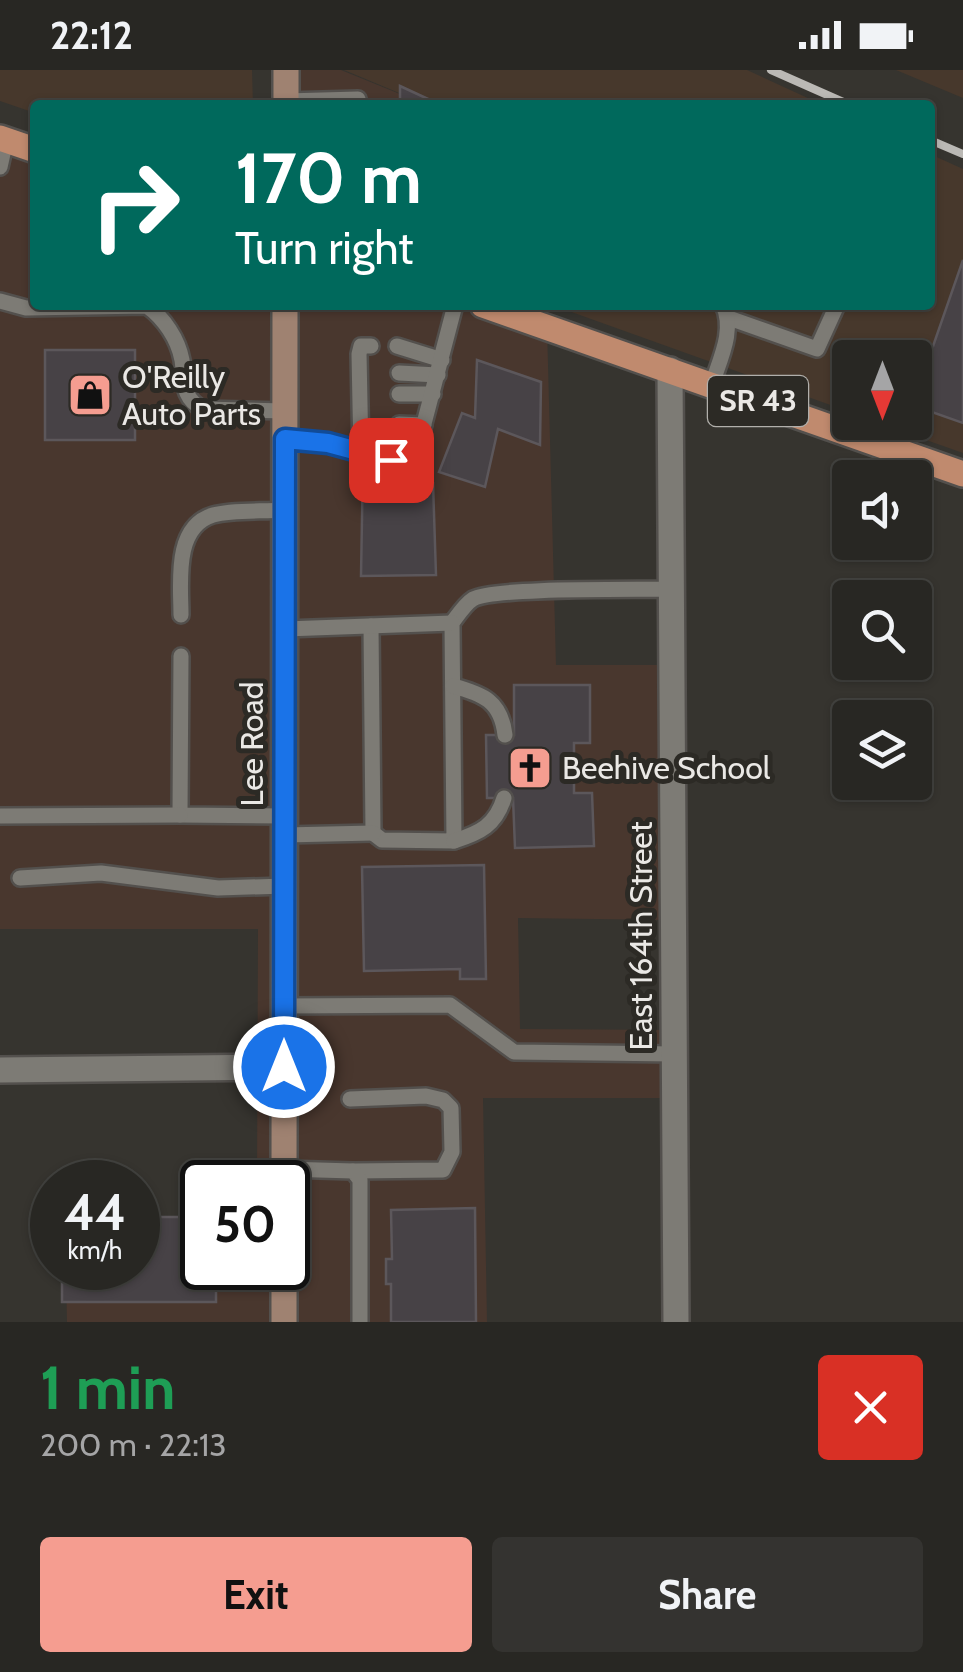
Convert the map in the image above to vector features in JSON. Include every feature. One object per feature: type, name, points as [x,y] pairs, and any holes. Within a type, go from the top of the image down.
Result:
[{"type":"main road","points":[[286,70],[286,100]]},
{"type":"main road","points":[[3,139],[30,148]]},
{"type":"main road","name":"Lee Road","points":[[284,1160],[285,310]]},
{"type":"main road","name":"SR 43","points":[[498,310],[963,474]]},
{"type":"main road","points":[[284,1290],[284,1322]]},
{"type":"street","name":"East 164th Street","points":[[670,370],[676,1322]]},
{"type":"street","points":[[0,1070],[284,1067]]},
{"type":"lane","points":[[0,167],[3,139]]},
{"type":"lane","points":[[0,301],[30,308]]},
{"type":"lane","points":[[151,310],[167,326],[181,357],[184,386],[191,403],[203,409],[285,412]]},
{"type":"lane","points":[[285,439],[328,443],[362,454],[404,459],[414,450],[424,425],[453,310]]},
{"type":"lane","points":[[712,384],[724,348],[726,311],[817,349],[835,310]]},
{"type":"lane","points":[[362,454],[365,395],[361,346],[371,346]]},
{"type":"lane","points":[[397,346],[440,368]]},
{"type":"lane","points":[[400,373],[440,368]]},
{"type":"lane","points":[[399,394],[433,394]]},
{"type":"lane","points":[[399,424],[424,425]]},
{"type":"lane","points":[[181,614],[184,546],[200,523],[212,515],[285,510]]},
{"type":"lane","points":[[454,840],[452,622],[475,597],[672,589]]},
{"type":"lane","points":[[285,629],[452,622]]},
{"type":"lane","points":[[371,626],[372,832]]},
{"type":"lane","points":[[180,815],[181,656]]},
{"type":"lane","points":[[453,686],[482,693],[496,705],[505,735]]},
{"type":"lane","points":[[0,816],[180,815],[372,832],[382,840],[454,840],[489,826],[504,798]]},
{"type":"lane","points":[[20,878],[101,873],[218,888],[284,886]]},
{"type":"lane","points":[[284,1006],[450,1005],[514,1052],[674,1054]]},
{"type":"lane","points":[[310,1174],[443,1170],[452,1152],[451,1108],[444,1100],[426,1096],[350,1099]]},
{"type":"lane","points":[[352,1171],[360,1180],[360,1322]]},
{"type":"shaded area","points":[[0,70],[252,70],[253,100],[30,100],[30,111],[0,101]]},
{"type":"shaded area","points":[[286,70],[341,70],[415,100],[286,100]]},
{"type":"shaded area","points":[[344,70],[747,70],[812,100],[416,100]]},
{"type":"shaded area","points":[[896,70],[963,70],[963,98]]},
{"type":"shaded area","points":[[0,138],[30,148],[30,310],[510,310],[547,327],[556,665],[672,665],[674,920],[518,918],[520,1029],[675,1030],[675,1098],[483,1098],[487,1322],[67,1322],[66,1290],[160,1290],[160,1217],[180,1218],[180,1290],[310,1290],[310,1160],[257,1160],[258,929],[0,929]]},
{"type":"shaded area","points":[[935,156],[963,169],[963,453],[926,440],[932,440],[932,340],[832,340],[832,406],[566,310],[935,310]]},
{"type":"building","points":[[400,86],[430,100],[400,100]]},
{"type":"building","points":[[963,260],[963,423],[932,412],[932,349]]},
{"type":"building","name":"O'Reilly Auto Parts","points":[[45,350],[135,350],[135,440],[45,440]]},
{"type":"building","points":[[477,360],[541,382],[540,445],[498,429],[485,487],[439,472],[462,413],[475,418]]},
{"type":"building","points":[[363,461],[433,483],[436,575],[361,576]]},
{"type":"building","name":"Beehive School","points":[[514,685],[590,685],[590,743],[574,743],[574,793],[592,793],[594,846],[515,848],[513,798],[487,798],[486,735],[514,735]]},
{"type":"building","points":[[484,865],[486,979],[460,979],[460,969],[364,971],[362,867]]},
{"type":"building","points":[[475,1208],[476,1322],[391,1322],[391,1284],[386,1284],[386,1259],[392,1259],[391,1210]]},
{"type":"building","points":[[160,1217],[180,1217],[180,1290],[216,1290],[216,1302],[62,1302],[62,1290],[160,1290]]},
{"type":"railway","points":[[771,70],[839,100]]},
{"type":"railway","points":[[935,142],[963,154]]},
{"type":"place","name":"O'Reilly Auto Parts","points":[[90,395]]},
{"type":"place","name":"Beehive School","points":[[530,768]]},
{"type":"route","points":[[284,1067],[285,439],[328,443],[391,460]]}]
